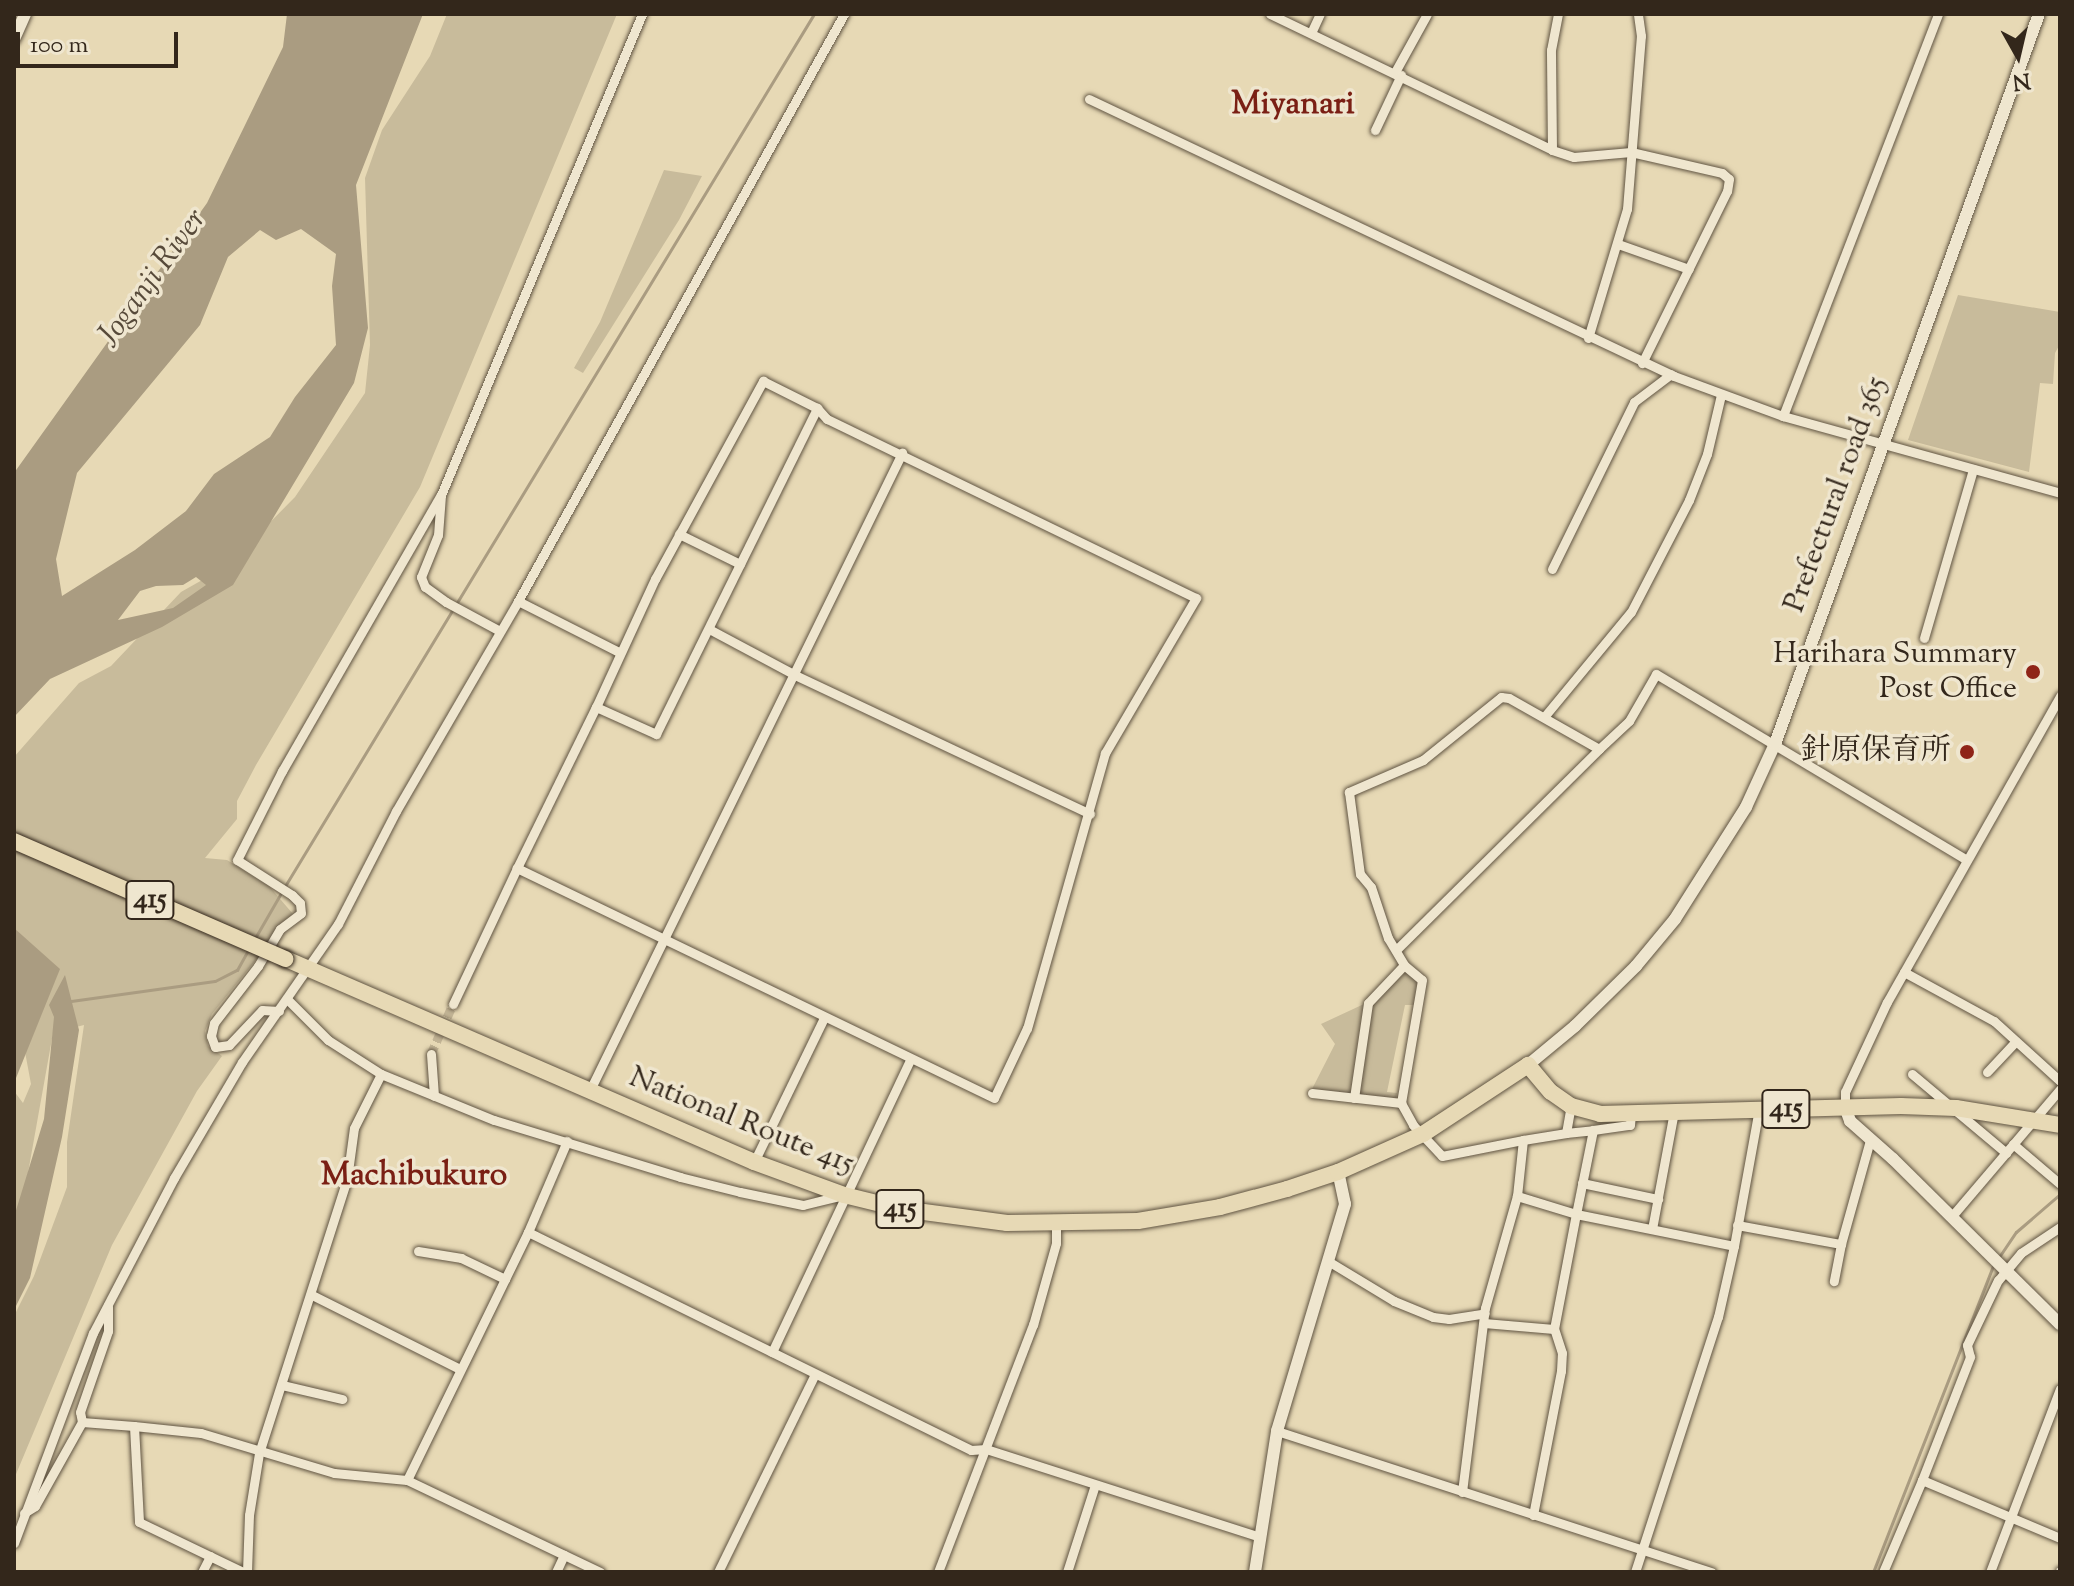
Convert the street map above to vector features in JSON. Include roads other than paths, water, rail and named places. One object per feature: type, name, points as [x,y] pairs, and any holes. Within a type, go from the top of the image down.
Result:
[{"type":"highway","name":"National Route 415","points":[[14,841],[754,1162],[844,1195],[969,1219],[1056,1224],[1138,1221],[1220,1207],[1338,1172],[1423,1134],[1528,1065]]},
{"type":"highway","name":"415","points":[[1528,1065],[1551,1092],[1571,1106],[1600,1114],[1845,1107],[1956,1108],[2033,1118],[2060,1125]]},
{"type":"main road","points":[[14,39],[25,14]]},
{"type":"main road","name":"Prefectural road 365","points":[[1528,1065],[1605,996],[1675,919],[1746,807],[1775,744],[2039,14]]},
{"type":"main road","points":[[1845,1107],[1850,1121],[2008,1270],[2060,1324]]},
{"type":"main road","points":[[1255,1572],[1277,1431],[1345,1204],[1338,1172]]},
{"type":"street","points":[[279,1011],[262,1010],[229,1045],[215,1047],[211,1036],[214,1023],[258,966],[280,929],[301,913],[300,903],[292,895],[237,860],[282,771],[441,495],[642,14]]},
{"type":"street","points":[[14,1543],[58,1420],[108,1306],[174,1178],[242,1062],[338,924],[396,811],[498,630],[518,601],[844,14]]},
{"type":"street","points":[[1270,14],[1398,73],[1552,150],[1574,157],[1631,152],[1722,173],[1729,179],[1727,191],[1642,363]]},
{"type":"street","points":[[1311,33],[1320,14]]},
{"type":"street","points":[[1375,130],[1427,14]]},
{"type":"street","points":[[1552,150],[1551,50],[1558,14]]},
{"type":"street","points":[[1588,338],[1627,209],[1641,36],[1638,14]]},
{"type":"street","points":[[1783,416],[1938,14]]},
{"type":"street","points":[[1089,99],[1642,363],[1783,416],[2060,493]]},
{"type":"street","points":[[1618,244],[1689,269]]},
{"type":"street","points":[[1552,569],[1634,402],[1671,374]]},
{"type":"street","points":[[453,1004],[517,868],[596,707],[619,652],[763,381],[817,408],[827,419],[1196,598],[1120,722],[1105,753],[1027,1028],[994,1098],[517,868]]},
{"type":"street","points":[[1544,717],[1631,612],[1689,500],[1707,454],[1721,395]]},
{"type":"street","points":[[596,707],[656,734],[817,408]]},
{"type":"street","points":[[589,1092],[902,453]]},
{"type":"street","points":[[1924,638],[1973,469]]},
{"type":"street","points":[[441,495],[438,535],[421,577],[425,587],[498,630]]},
{"type":"street","points":[[679,534],[740,564]]},
{"type":"street","points":[[518,601],[619,652]]},
{"type":"street","points":[[709,629],[795,675],[1090,814]]},
{"type":"street","points":[[1396,950],[1629,721],[1656,674],[1967,860]]},
{"type":"street","points":[[1845,1107],[1845,1092],[1851,1076],[1904,972],[2060,696]]},
{"type":"street","points":[[1599,749],[1544,717],[1501,697],[1423,760],[1349,792],[1360,874],[1371,887],[1404,965],[1422,980],[1401,1103],[1442,1156],[1523,1140],[1630,1125],[1631,1114]]},
{"type":"street","points":[[1354,1098],[1368,1003],[1404,965]]},
{"type":"street","points":[[1904,972],[1994,1021],[2060,1081]]},
{"type":"street","points":[[287,999],[328,1040],[381,1074],[494,1120],[680,1177],[803,1205],[844,1195]]},
{"type":"street","points":[[754,1162],[824,1018]]},
{"type":"street","points":[[1987,1072],[2016,1041]]},
{"type":"street","points":[[431,1054],[434,1096]]},
{"type":"street","points":[[772,1352],[910,1060]]},
{"type":"street","points":[[134,1426],[139,1522],[245,1572],[249,1515],[259,1453],[347,1179],[354,1128],[381,1074]]},
{"type":"street","points":[[1912,1074],[2060,1184]]},
{"type":"street","points":[[1952,1216],[2060,1089]]},
{"type":"street","points":[[1312,1093],[1401,1103]]},
{"type":"street","points":[[1566,1133],[1571,1106]]},
{"type":"street","points":[[1635,1572],[1718,1317],[1759,1109]]},
{"type":"street","points":[[1652,1229],[1674,1112]]},
{"type":"street","points":[[1533,1515],[1561,1371],[1562,1353],[1554,1329],[1593,1130]]},
{"type":"street","points":[[1462,1492],[1484,1318],[1517,1196],[1523,1140]]},
{"type":"street","points":[[1834,1281],[1870,1140]]},
{"type":"street","points":[[407,1480],[528,1232],[567,1141]]},
{"type":"street","points":[[1582,1183],[1658,1199]]},
{"type":"street","points":[[1517,1196],[1576,1214],[1734,1246]]},
{"type":"street","points":[[938,1572],[1033,1325],[1056,1243],[1056,1224]]},
{"type":"street","points":[[1737,1225],[1841,1244]]},
{"type":"street","points":[[1883,1572],[1970,1357],[1967,1345],[1998,1280],[2021,1253],[2060,1227]]},
{"type":"street","points":[[528,1232],[971,1450],[986,1449],[1260,1537]]},
{"type":"street","points":[[418,1251],[461,1258],[505,1279]]},
{"type":"street","points":[[1328,1261],[1394,1301],[1433,1317],[1484,1318],[1554,1329]]},
{"type":"street","points":[[312,1295],[460,1369]]},
{"type":"street","points":[[24,1513],[35,1506],[82,1422],[80,1412],[108,1331],[108,1306]]},
{"type":"street","points":[[718,1572],[815,1374]]},
{"type":"street","points":[[282,1385],[342,1399]]},
{"type":"street","points":[[1990,1572],[2060,1389]]},
{"type":"street","points":[[82,1422],[201,1433],[259,1453],[334,1473],[407,1480],[600,1572]]},
{"type":"street","points":[[1277,1431],[1533,1515],[1643,1547],[1712,1572]]},
{"type":"street","points":[[1922,1480],[2013,1515],[2060,1538]]},
{"type":"street","points":[[1067,1572],[1095,1485]]},
{"type":"street","points":[[558,1570],[564,1555]]},
{"type":"street","points":[[202,1572],[210,1556]]},
{"type":"waterway","points":[[285,886],[814,14]]},
{"type":"waterway","points":[[255,938],[281,893]]},
{"type":"waterway","points":[[71,1001],[215,981],[237,970],[249,948]]},
{"type":"waterway","points":[[1999,1257],[2016,1232],[2060,1194]]},
{"type":"waterway","points":[[1873,1572],[1994,1263]]},
{"type":"tunnel","points":[[431,1054],[453,1004]]},
{"type":"place","name":"Harihara Summary Post Office","points":[[2033,672]]},
{"type":"place","name":"針原保育所","points":[[1967,752]]},
{"type":"district","name":"Miyanari","points":[[1293,105]]},
{"type":"district","name":"Machibukuro","points":[[414,1176]]},
{"type":"water label","name":"Joganji River","points":[[153,278]]}]
